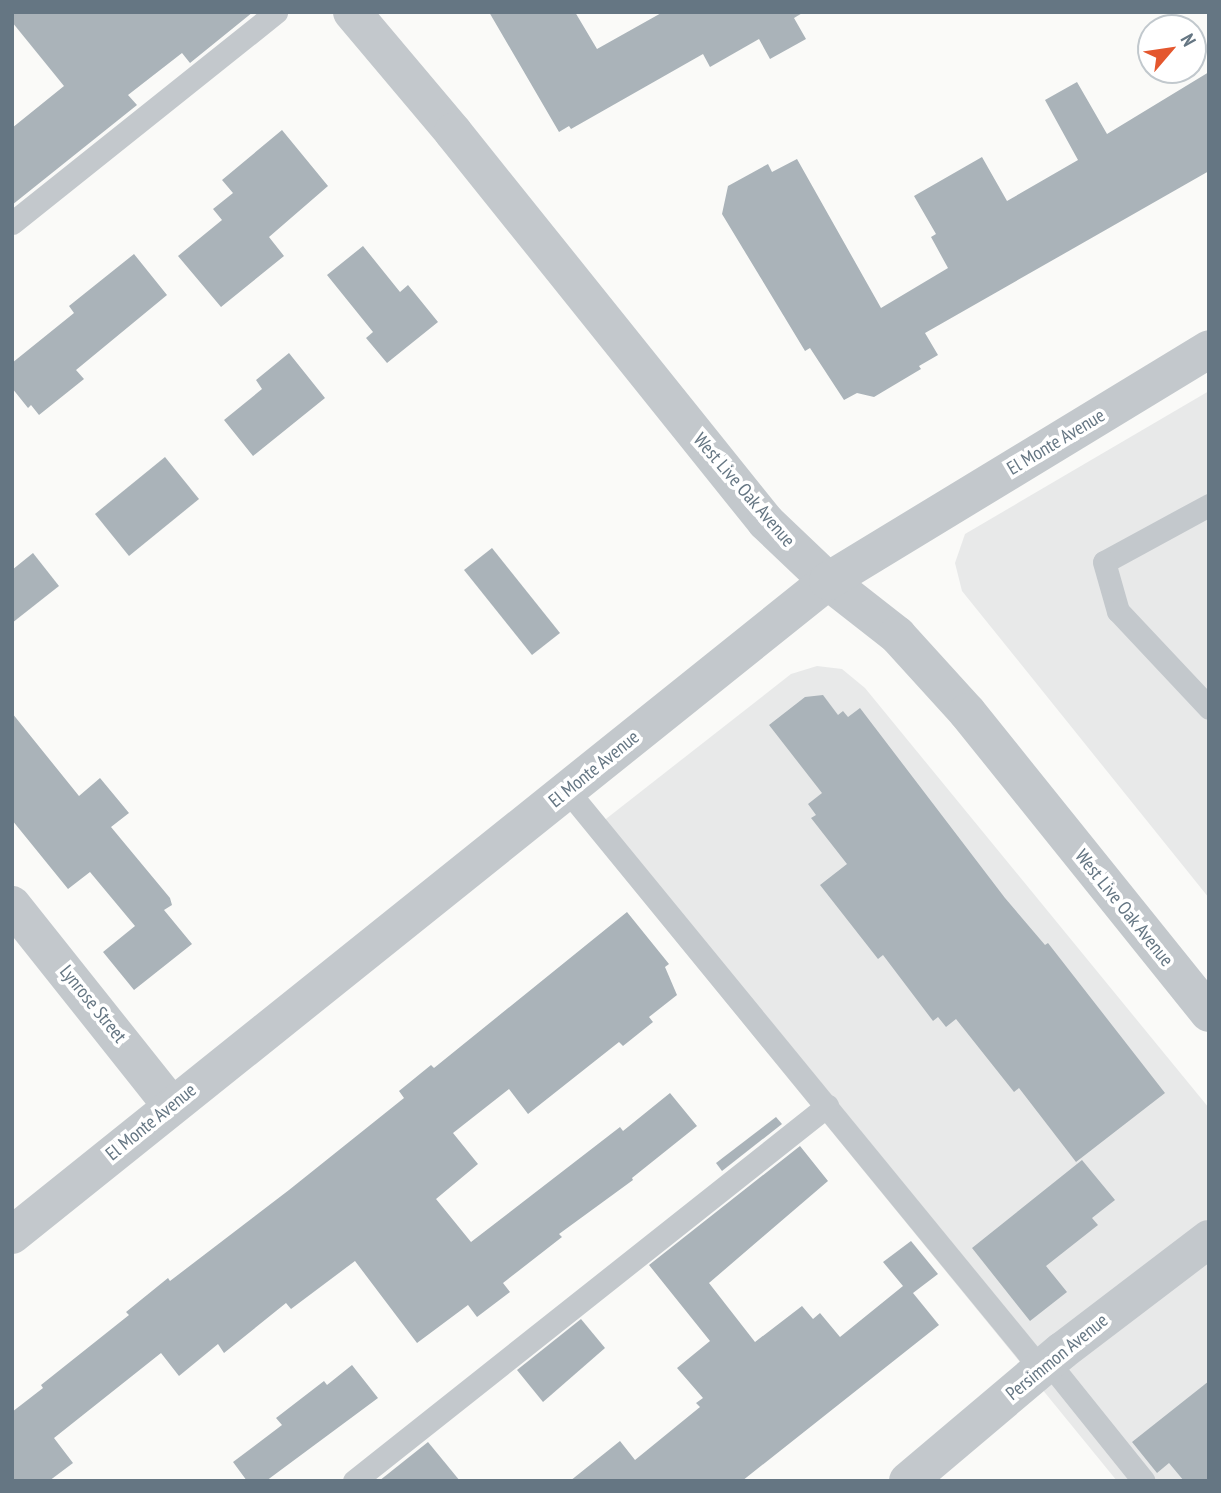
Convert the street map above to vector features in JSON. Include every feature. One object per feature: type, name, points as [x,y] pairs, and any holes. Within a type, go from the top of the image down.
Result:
[{"type":"street","name":"West Live Oak Avenue","points":[[352,12],[453,132],[766,522],[828,581],[897,635],[967,712],[1209,1013]]},
{"type":"street","name":"El Monte Avenue","points":[[12,1235],[828,581],[1209,349]]},
{"type":"street","name":"Lynrose Street","points":[[12,905],[171,1105]]},
{"type":"street","name":"Persimmon Avenue","points":[[908,1481],[1045,1366],[1209,1239]]},
{"type":"lane","points":[[12,223],[276,12]]},
{"type":"lane","points":[[1209,505],[1104,562],[1118,611],[1209,708]]},
{"type":"lane","points":[[568,790],[827,1106],[1144,1481]]},
{"type":"lane","points":[[355,1481],[827,1106]]},
{"type":"shaded area","points":[[1209,391],[1209,898],[962,591],[955,563],[965,534]]},
{"type":"shaded area","points":[[817,666],[842,669],[865,688],[1209,1108],[1209,1481],[1117,1481],[588,833],[791,674]]},
{"type":"building","points":[[12,12],[253,12],[190,63],[182,53],[128,95],[137,105],[12,205],[12,128],[64,86],[12,22]]},
{"type":"building","points":[[489,12],[575,12],[597,49],[663,12],[804,12],[794,18],[806,39],[770,59],[759,39],[710,67],[703,54],[571,129],[569,126],[559,132]]},
{"type":"building","points":[[1209,72],[1209,171],[925,333],[938,355],[919,366],[921,369],[874,397],[857,393],[844,400],[810,348],[805,351],[722,214],[728,186],[768,164],[772,172],[797,159],[881,308],[948,268],[931,237],[936,234],[914,196],[982,157],[1007,201],[1078,160],[1045,100],[1077,82],[1107,134],[1189,84],[1207,84]]},
{"type":"building","points":[[282,130],[328,186],[269,237],[284,256],[221,307],[178,256],[222,220],[213,209],[233,193],[222,180]]},
{"type":"building","points":[[363,246],[400,292],[408,285],[438,322],[387,363],[366,338],[373,332],[327,275]]},
{"type":"building","points":[[134,254],[167,295],[76,370],[84,379],[39,415],[31,405],[28,408],[12,388],[12,363],[74,313],[69,306]]},
{"type":"building","points":[[289,353],[325,398],[253,456],[224,420],[262,389],[256,380]]},
{"type":"building","points":[[165,457],[199,499],[129,556],[95,514]]},
{"type":"building","points":[[492,548],[560,633],[532,655],[464,570]]},
{"type":"building","points":[[33,553],[59,586],[12,623],[12,570]]},
{"type":"building","points":[[823,695],[838,715],[843,711],[848,717],[860,708],[1005,898],[1045,945],[1048,943],[1165,1093],[1076,1162],[1019,1088],[1014,1092],[956,1019],[946,1027],[938,1017],[933,1021],[883,955],[878,959],[820,885],[847,864],[811,818],[816,815],[808,804],[822,793],[769,725],[805,697]]},
{"type":"building","points":[[12,713],[79,796],[100,778],[129,813],[111,827],[170,898],[172,905],[164,910],[192,944],[134,990],[103,952],[135,926],[90,872],[68,889],[12,820]]},
{"type":"building","points":[[627,912],[669,964],[665,967],[677,995],[649,1017],[653,1022],[623,1046],[619,1042],[528,1114],[509,1089],[453,1133],[478,1164],[436,1199],[471,1242],[620,1127],[623,1131],[670,1093],[697,1126],[632,1178],[633,1180],[559,1234],[562,1237],[503,1283],[510,1292],[477,1317],[468,1305],[417,1343],[355,1261],[291,1309],[286,1303],[224,1353],[218,1344],[179,1376],[161,1353],[54,1438],[73,1463],[49,1481],[12,1481],[12,1412],[43,1388],[41,1385],[129,1315],[126,1312],[168,1278],[170,1281],[404,1098],[399,1091],[431,1065],[434,1068]]},
{"type":"building","points":[[776,1117],[782,1124],[722,1171],[716,1163]]},
{"type":"building","points":[[800,1146],[828,1181],[709,1283],[755,1342],[802,1306],[813,1319],[820,1313],[840,1337],[903,1286],[883,1262],[911,1241],[938,1274],[913,1293],[939,1325],[742,1481],[570,1481],[620,1441],[635,1460],[700,1407],[696,1403],[703,1398],[677,1368],[710,1341],[649,1265]]},
{"type":"building","points":[[1082,1160],[1115,1200],[1092,1218],[1098,1225],[1046,1266],[1067,1292],[1030,1321],[972,1248]]},
{"type":"building","points":[[581,1319],[605,1348],[543,1402],[517,1370]]},
{"type":"building","points":[[352,1365],[378,1398],[266,1481],[247,1481],[233,1462],[282,1425],[276,1418],[324,1381],[327,1385]]},
{"type":"building","points":[[1209,1381],[1209,1481],[1184,1481],[1169,1463],[1157,1473],[1132,1442]]},
{"type":"building","points":[[428,1442],[460,1481],[379,1481]]}]
